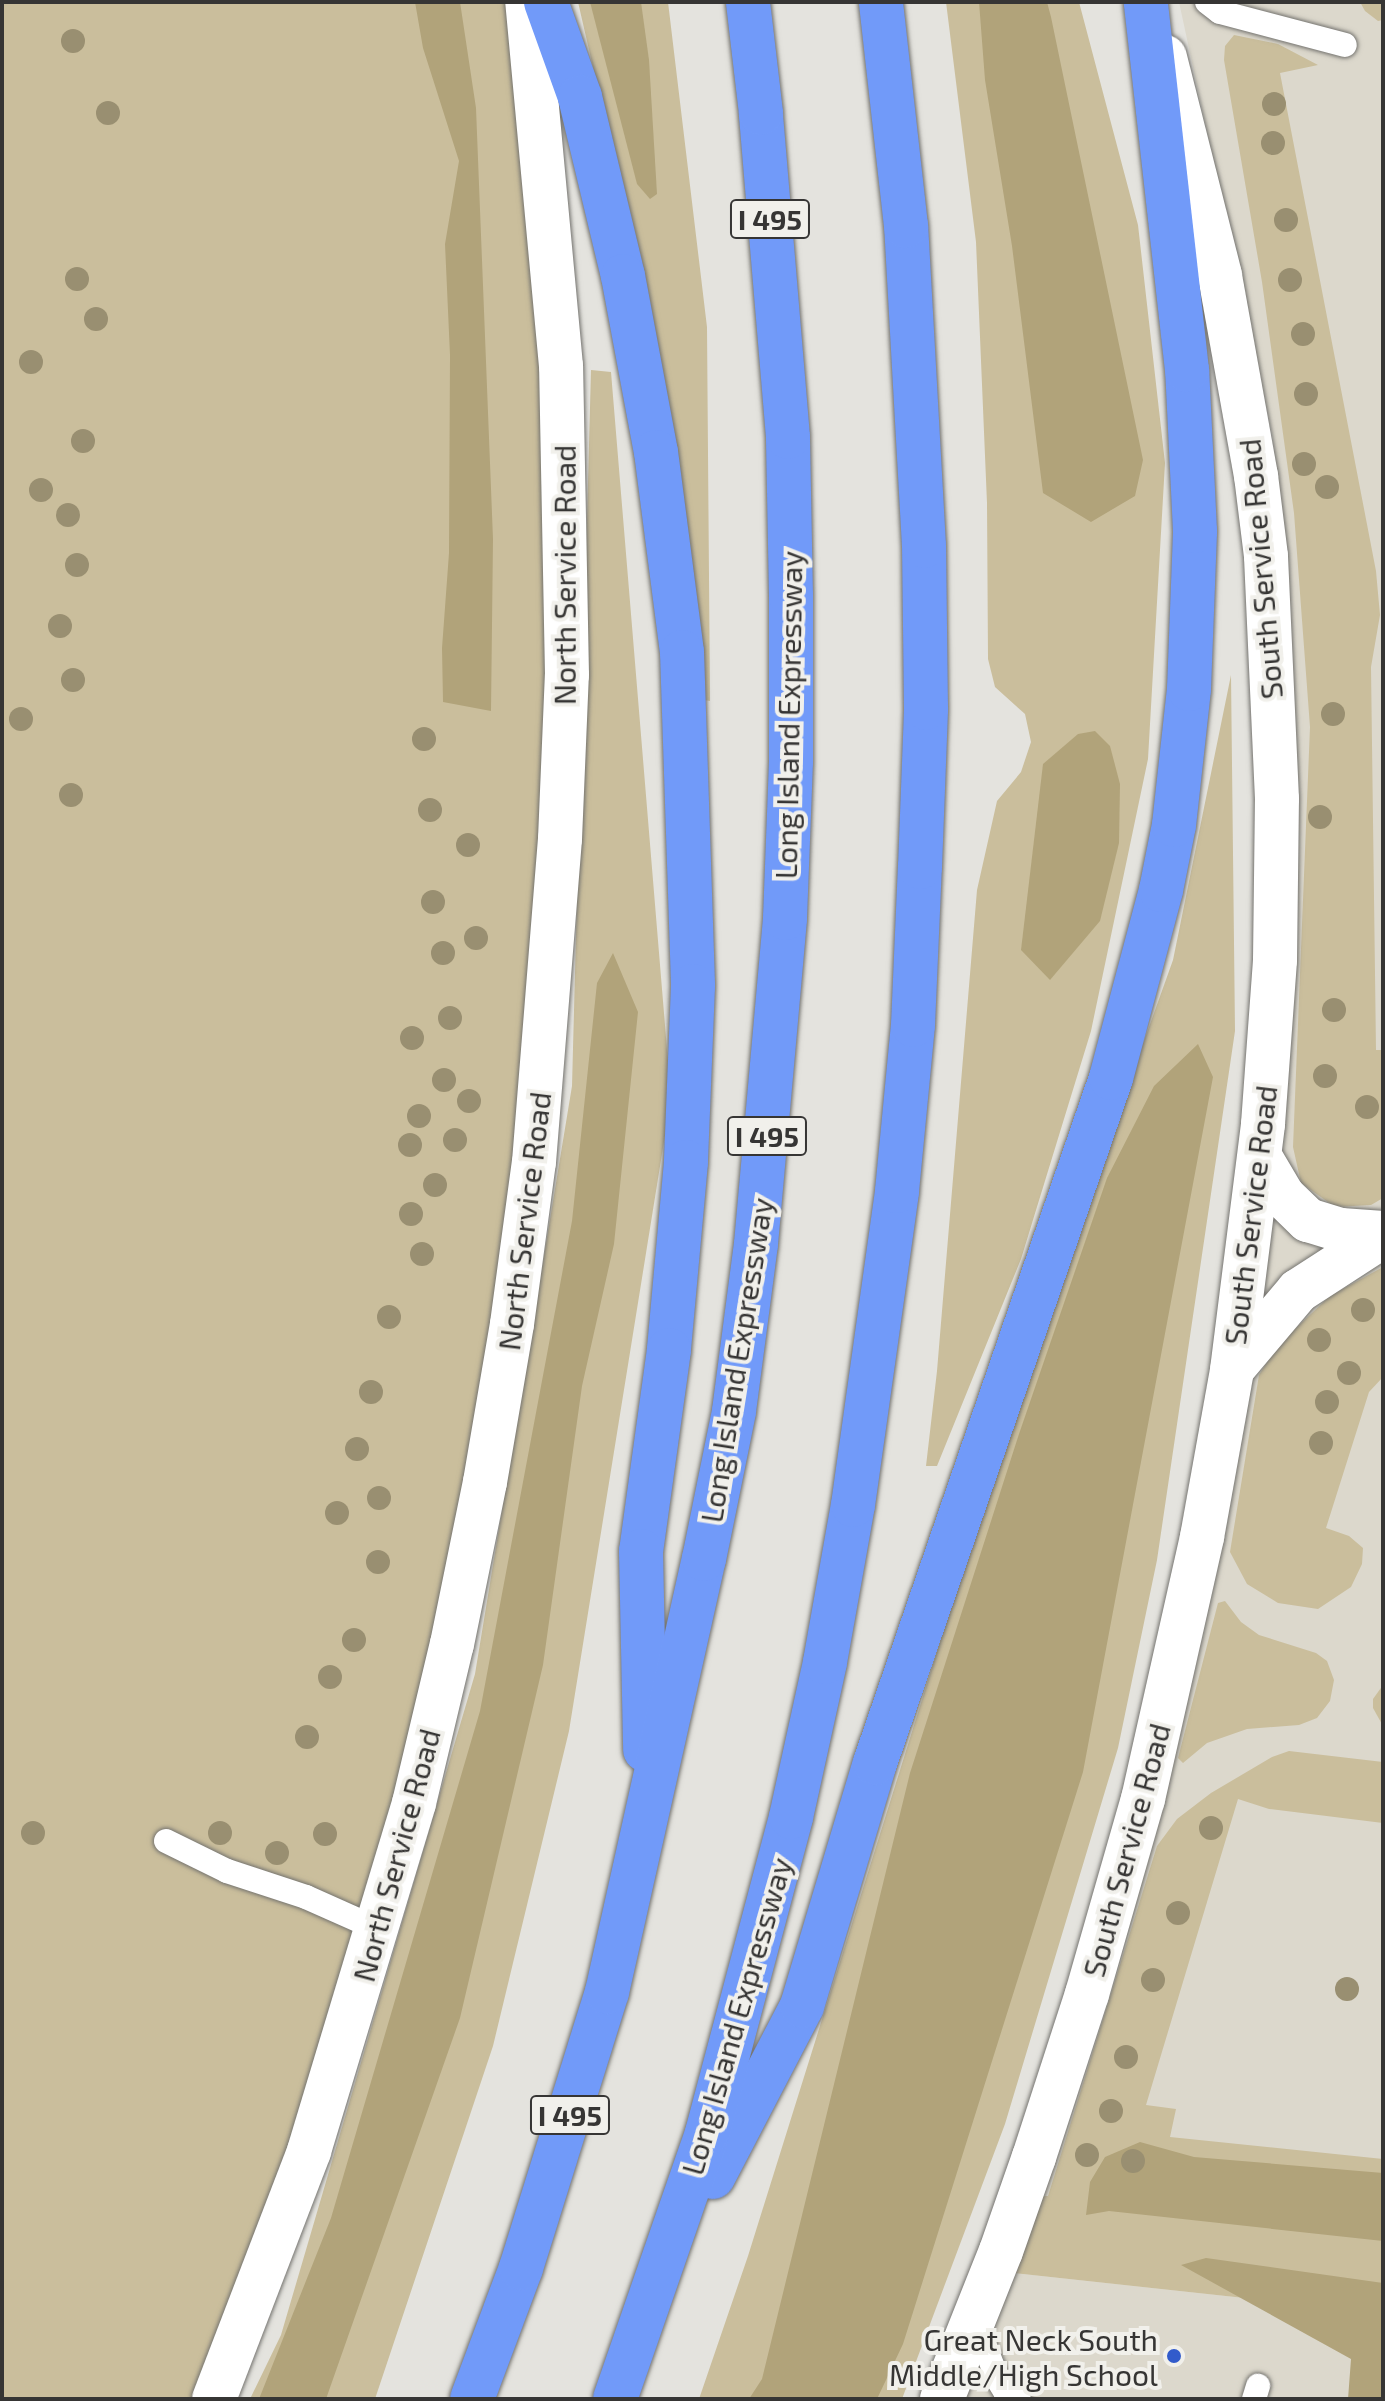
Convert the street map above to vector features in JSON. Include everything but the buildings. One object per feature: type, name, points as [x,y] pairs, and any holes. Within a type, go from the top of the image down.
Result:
[{"type":"highway","points":[[546,2],[580,97],[623,276],[656,452],[682,652],[693,986],[686,1162],[671,1334],[641,1551],[646,1824]]},
{"type":"highway","name":"Long Island Expressway","points":[[472,2399],[521,2268],[572,2109],[607,1992],[646,1824],[734,1411],[773,1081],[785,918],[791,731],[788,437],[762,128],[748,2]]},
{"type":"highway","name":"Long Island Expressway","points":[[615,2399],[707,2133],[791,1817],[825,1662],[853,1505],[900,1161],[913,1025],[926,708],[924,546],[906,226],[881,2]]},
{"type":"highway","points":[[655,2289],[802,2006],[875,1763],[1111,1078],[1161,890],[1174,825],[1189,689],[1195,531],[1187,370],[1148,2]]},
{"type":"main road","name":"North Service Road","points":[[214,2399],[309,2151],[378,1929],[449,1659],[485,1482],[512,1324],[548,1016],[567,675],[566,516],[560,351],[527,2]]},
{"type":"main road","name":"South Service Road","points":[[942,2399],[975,2319],[1034,2157],[1132,1841],[1202,1537],[1232,1370],[1260,1157],[1275,960],[1277,829],[1266,556],[1253,461],[1220,275],[1148,2]]},
{"type":"main road","points":[[1260,1157],[1283,1196],[1308,1220],[1341,1230],[1383,1234]]},
{"type":"main road","points":[[1232,1370],[1298,1291],[1383,1234]]},
{"type":"lane","points":[[1207,2],[1220,12],[1345,45]]},
{"type":"lane","points":[[166,1841],[227,1871],[306,1897],[378,1929]]},
{"type":"lane","points":[[975,2319],[998,2380],[1005,2391],[1019,2399]]},
{"type":"shaded area","points":[[2,2],[527,2],[560,839],[452,1644],[214,2399],[2,2399]]},
{"type":"shaded area","points":[[415,2],[460,2],[476,108],[493,539],[491,711],[443,702],[442,648],[449,553],[450,355],[445,244],[459,161],[423,48]]},
{"type":"shaded area","points":[[578,2],[668,2],[707,327],[710,701],[698,699],[615,163]]},
{"type":"shaded area","points":[[590,2],[641,2],[649,60],[657,194],[650,199],[637,184]]},
{"type":"shaded area","points":[[946,2],[1079,2],[1138,225],[1165,463],[1148,759],[1091,1031],[1021,1259],[937,1466],[926,1466],[937,1371],[977,890],[997,801],[1021,772],[1031,742],[1025,714],[995,687],[988,659],[987,503],[976,242]]},
{"type":"shaded area","points":[[979,2],[1047,2],[1051,17],[1143,460],[1135,496],[1091,522],[1043,493],[1012,246],[985,80]]},
{"type":"shaded area","points":[[1179,2],[1383,2],[1383,2219],[1039,2196],[1205,1617],[1276,1204],[1293,836],[1273,438]]},
{"type":"shaded area","points":[[1360,2],[1382,2],[1383,20],[1378,21],[1365,11]]},
{"type":"shaded area","points":[[1234,35],[1278,44],[1318,65],[1280,73],[1376,571],[1380,615],[1371,667],[1376,1050],[1383,1050],[1383,1198],[1371,1205],[1335,1207],[1301,1183],[1293,1147],[1310,727],[1294,513],[1262,282],[1224,60],[1225,46]]},
{"type":"shaded area","points":[[591,370],[611,372],[671,1098],[569,1731],[493,2046],[375,2399],[250,2399],[281,2335],[475,1674],[572,1086]]},
{"type":"shaded area","points":[[1231,675],[1235,1031],[1157,1560],[1118,1748],[1005,2124],[902,2399],[699,2399],[748,2256],[1017,1396],[1173,960]]},
{"type":"shaded area","points":[[1095,731],[1110,746],[1120,784],[1119,843],[1100,921],[1050,980],[1021,950],[1043,764],[1078,734]]},
{"type":"shaded area","points":[[613,953],[638,1012],[614,1244],[582,1386],[543,1665],[460,2018],[326,2399],[259,2399],[331,2218],[480,1711],[572,1221],[597,983]]},
{"type":"shaded area","points":[[1198,1044],[1213,1077],[1083,1772],[903,2344],[877,2399],[749,2399],[762,2379],[910,1773],[1019,1434],[1107,1178],[1154,1086]]},
{"type":"shaded area","points":[[1383,1267],[1383,1377],[1369,1392],[1326,1528],[1349,1536],[1363,1548],[1362,1564],[1351,1587],[1318,1609],[1278,1603],[1247,1584],[1230,1552],[1259,1375],[1278,1345],[1330,1296]]},
{"type":"shaded area","points":[[1225,1601],[1241,1622],[1259,1635],[1316,1653],[1327,1661],[1334,1680],[1330,1701],[1317,1718],[1299,1725],[1247,1729],[1207,1743],[1183,1763],[1178,1758],[1218,1603]]},
{"type":"shaded area","points":[[1383,1685],[1383,1726],[1373,1708],[1373,1699]]},
{"type":"shaded area","points":[[1289,1751],[1383,1762],[1383,1823],[1269,1809],[1238,1799],[1146,2105],[1176,2109],[1170,2137],[1383,2159],[1383,2313],[1013,2273],[1039,2196],[1048,2196],[1157,1846],[1177,1819],[1211,1793],[1272,1757]]},
{"type":"shaded area","points":[[1140,2142],[1194,2157],[1383,2173],[1383,2241],[1109,2211],[1086,2215],[1090,2182],[1105,2157]]},
{"type":"shaded area","points":[[1206,2258],[1383,2283],[1383,2399],[1348,2399],[1351,2359],[1181,2265]]},
{"type":"shaded area","name":"Great Neck South Middle/High School","points":[[1013,2273],[1383,2313],[1383,2399],[948,2399]]},
{"type":"place","name":"Great Neck South Middle/High School","points":[[1174,2356]]}]
